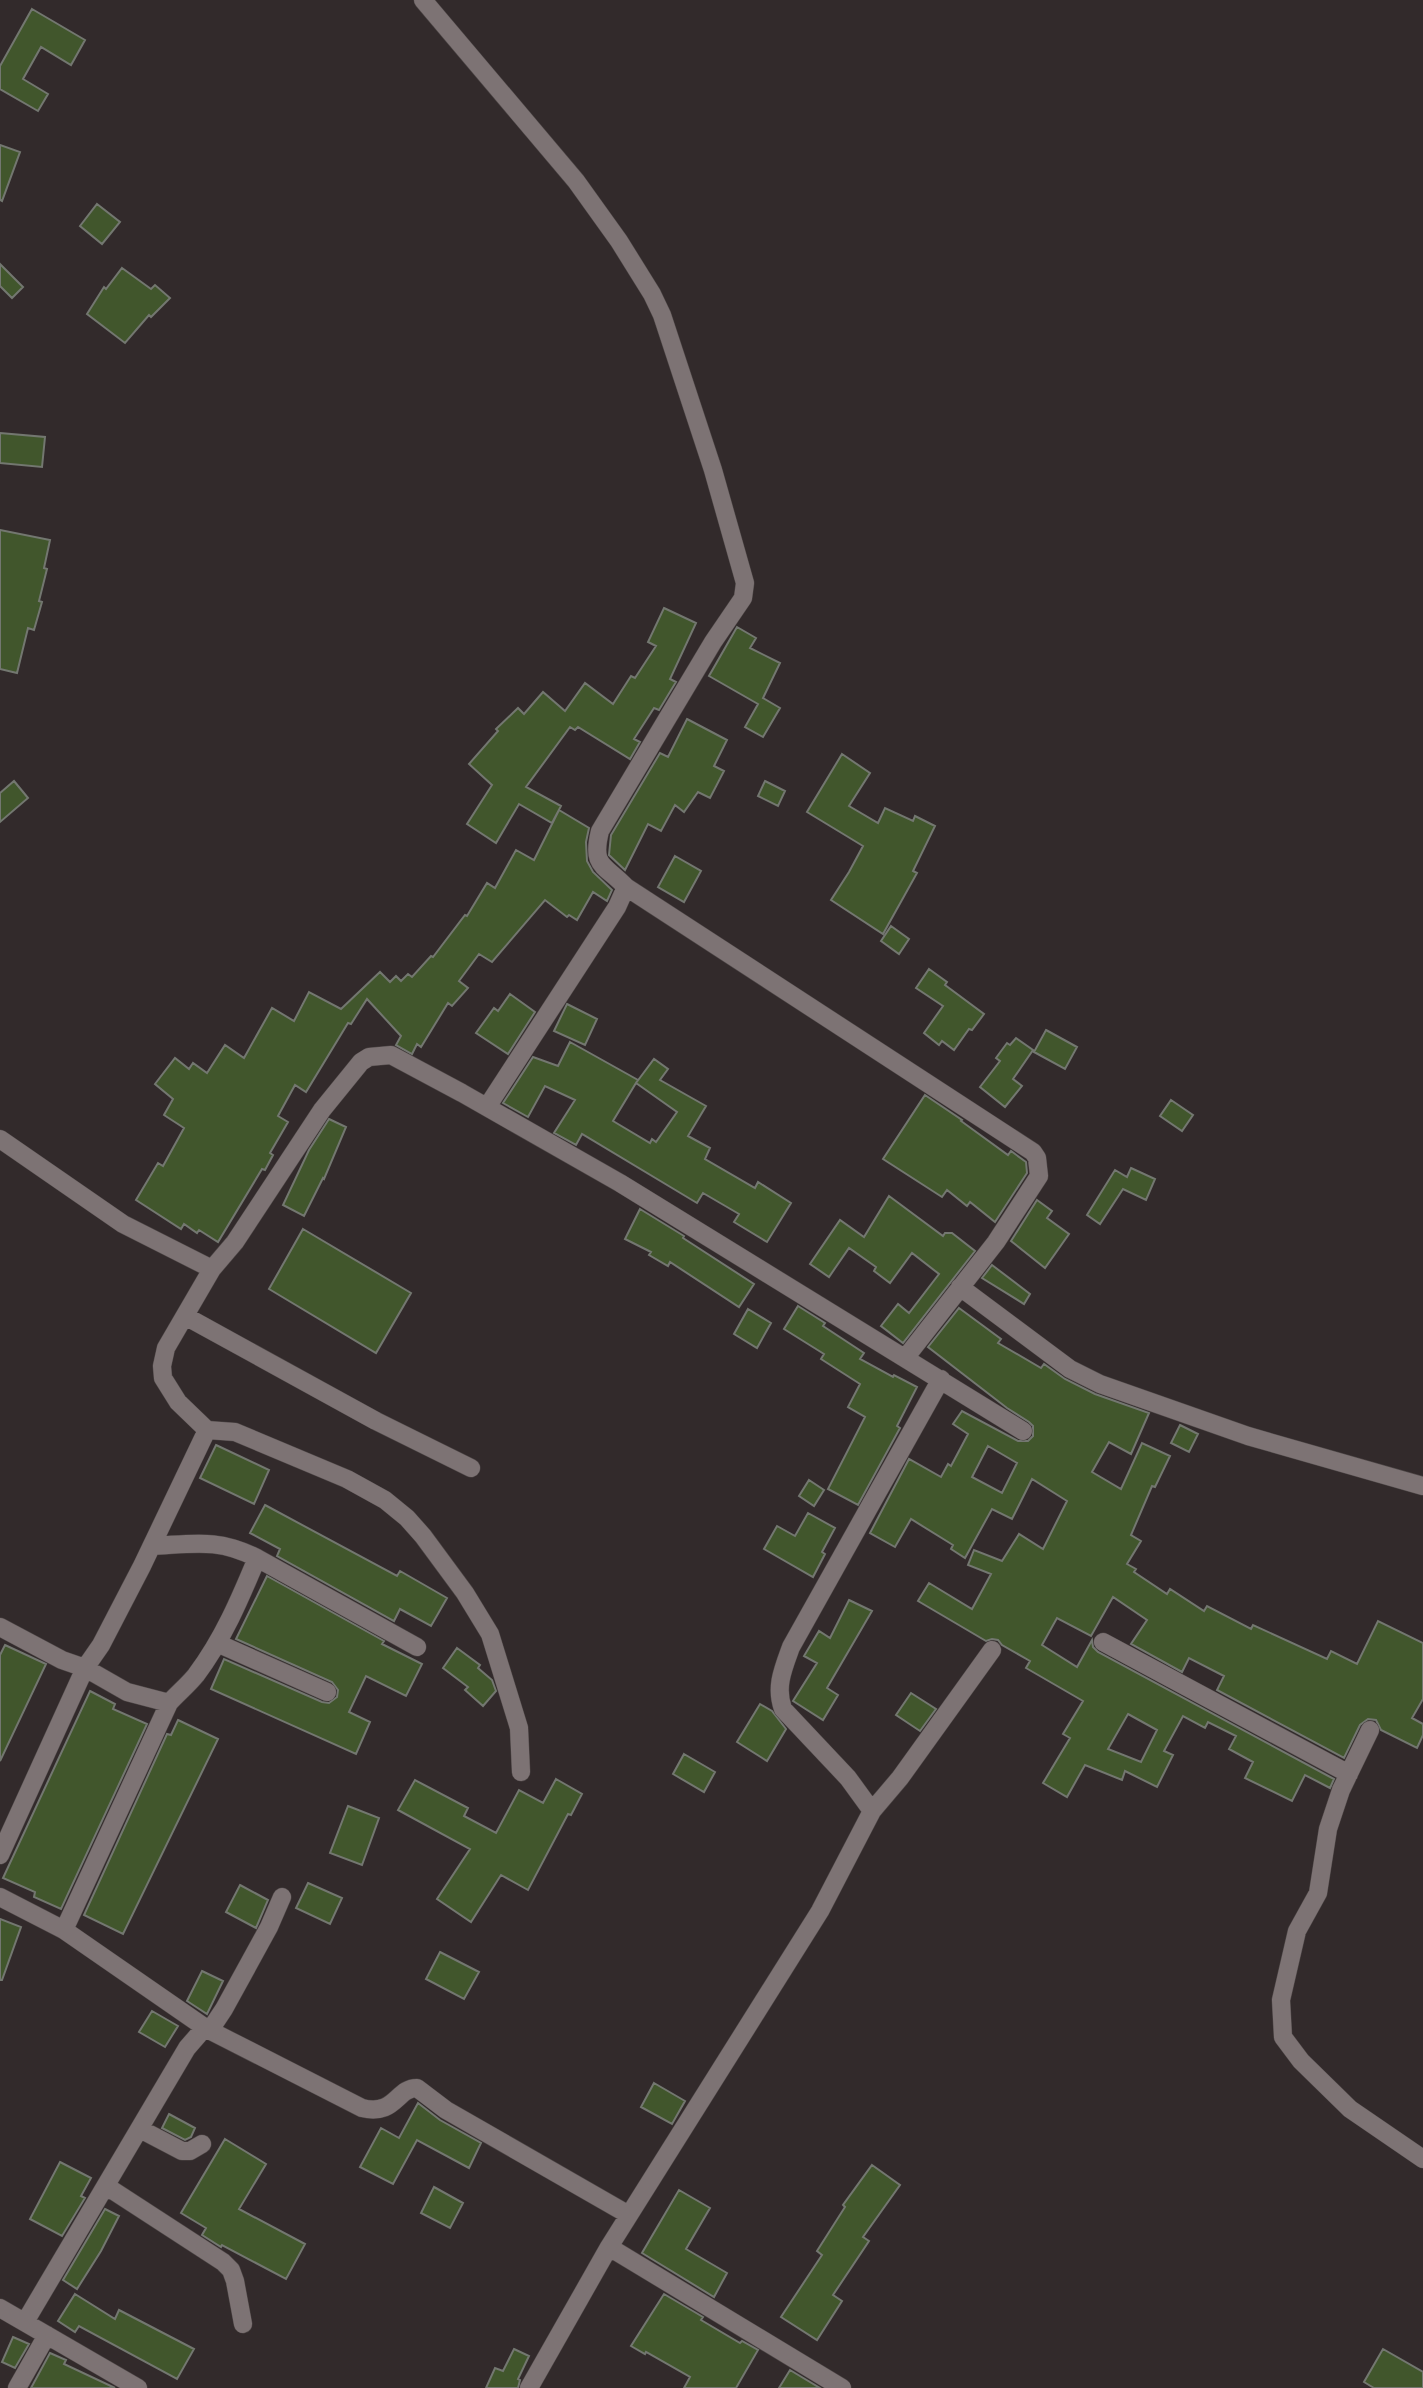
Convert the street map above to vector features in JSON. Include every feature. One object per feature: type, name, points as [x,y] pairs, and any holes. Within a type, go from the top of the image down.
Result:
[{"type":"street","points":[[423,0],[576,181],[652,293],[662,314],[713,470],[742,571],[745,592],[743,598],[713,642],[600,831],[596,856],[626,887],[1033,1152],[1037,1158],[1039,1176],[996,1242],[906,1357]]},
{"type":"street","points":[[487,1107],[617,907],[626,887]]},
{"type":"street","points":[[521,1772],[519,1728],[490,1634],[464,1593],[407,1518],[385,1500],[335,1474],[235,1433],[207,1430],[178,1402],[163,1378],[162,1366],[166,1348],[212,1269],[234,1242],[322,1110],[360,1062],[369,1057],[391,1055],[487,1107],[632,1191],[1023,1431]]},
{"type":"street","points":[[0,1139],[123,1224],[212,1269]]},
{"type":"street","points":[[960,1287],[1070,1369],[1100,1384],[1248,1436],[1423,1486]]},
{"type":"street","points":[[185,1316],[376,1421],[471,1468]]},
{"type":"street","points":[[872,1811],[848,1777],[783,1709],[778,1696],[779,1681],[791,1647],[941,1379]]},
{"type":"street","points":[[0,1856],[85,1668],[101,1646],[207,1430]]},
{"type":"street","points":[[152,1546],[218,1543],[239,1548],[417,1647]]},
{"type":"street","points":[[64,1930],[169,1703],[193,1679],[217,1643],[240,1601],[257,1558]]},
{"type":"street","points":[[0,1627],[62,1660],[85,1668],[127,1692],[169,1703]]},
{"type":"street","points":[[1104,1642],[1349,1774]]},
{"type":"street","points":[[217,1643],[327,1692]]},
{"type":"street","points":[[529,2388],[609,2247],[820,1911],[872,1811],[900,1778],[992,1650]]},
{"type":"street","points":[[1370,1730],[1349,1774],[1328,1829],[1318,1893],[1297,1931],[1288,1961],[1281,2000],[1283,2037],[1301,2061],[1350,2109],[1423,2159]]},
{"type":"street","points":[[25,2322],[187,2048],[214,2024],[224,2009],[269,1927],[282,1897]]},
{"type":"street","points":[[0,1898],[64,1930],[207,2028],[362,2108],[387,2108],[409,2089],[416,2088],[446,2110],[629,2215]]},
{"type":"street","points":[[140,2129],[182,2151],[190,2151],[202,2144]]},
{"type":"street","points":[[106,2186],[223,2262],[231,2270],[243,2324]]},
{"type":"street","points":[[609,2247],[842,2388]]},
{"type":"street","points":[[0,2308],[138,2388]]},
{"type":"street","points":[[17,2388],[47,2335]]},
{"type":"building","points":[[32,9],[85,40],[71,65],[41,47],[23,79],[48,94],[38,111],[0,89],[0,66]]},
{"type":"building","points":[[0,145],[20,152],[2,201],[0,200]]},
{"type":"building","points":[[97,204],[120,222],[102,244],[80,226]]},
{"type":"building","points":[[0,264],[23,287],[12,298],[0,286]]},
{"type":"building","points":[[122,268],[151,289],[155,285],[170,298],[151,317],[149,315],[125,343],[87,314],[104,287],[106,289]]},
{"type":"building","points":[[0,433],[45,437],[42,467],[0,463]]},
{"type":"building","points":[[0,530],[50,540],[44,568],[47,569],[39,601],[42,602],[34,630],[28,628],[17,673],[0,669]]},
{"type":"building","points":[[664,608],[696,623],[670,679],[676,682],[659,710],[654,708],[634,739],[640,742],[630,759],[578,727],[575,730],[570,727],[526,787],[561,806],[552,823],[519,804],[496,843],[467,824],[492,785],[469,764],[498,731],[496,729],[518,708],[524,714],[543,692],[565,711],[585,683],[613,704],[631,676],[635,678],[656,646],[648,642]]},
{"type":"building","points":[[737,627],[756,638],[750,648],[780,663],[763,698],[780,708],[763,737],[745,727],[758,704],[709,676]]},
{"type":"building","points":[[687,719],[727,740],[714,766],[724,771],[710,798],[698,792],[684,812],[675,805],[661,831],[648,824],[625,870],[609,855],[611,835],[660,753],[668,757]]},
{"type":"building","points":[[842,754],[870,773],[849,806],[878,823],[885,808],[913,821],[915,816],[935,826],[913,871],[917,873],[883,934],[831,900],[863,846],[807,812]]},
{"type":"building","points":[[14,781],[28,798],[0,822],[0,793]]},
{"type":"building","points":[[765,781],[785,791],[778,806],[758,796]]},
{"type":"building","points":[[559,810],[589,828],[586,842],[587,861],[593,872],[612,890],[607,901],[593,892],[577,920],[569,915],[567,917],[545,900],[492,962],[479,954],[459,981],[468,988],[452,1006],[448,1003],[421,1047],[417,1044],[412,1054],[396,1045],[401,1036],[367,999],[351,1024],[348,1023],[306,1092],[295,1085],[278,1116],[288,1122],[270,1153],[273,1155],[218,1242],[184,1224],[181,1229],[136,1200],[158,1163],[163,1166],[184,1128],[164,1115],[173,1099],[155,1084],[175,1058],[189,1069],[193,1063],[207,1073],[225,1045],[244,1058],[272,1008],[294,1021],[309,992],[341,1009],[380,972],[390,982],[396,976],[401,981],[408,974],[412,977],[431,956],[433,957],[465,915],[467,916],[487,883],[495,888],[516,850],[534,860]]},
{"type":"building","points":[[675,856],[701,871],[684,902],[658,887]]},
{"type":"building","points":[[891,926],[909,939],[899,954],[881,941]]},
{"type":"building","points":[[929,969],[947,982],[945,985],[984,1014],[954,1050],[942,1041],[939,1045],[924,1033],[943,1006],[916,988]]},
{"type":"building","points":[[510,994],[535,1012],[508,1054],[476,1033],[494,1008],[498,1011]]},
{"type":"building","points":[[567,1004],[597,1019],[585,1045],[554,1031]]},
{"type":"building","points":[[1046,1030],[1077,1047],[1065,1069],[1034,1052]]},
{"type":"building","points":[[1016,1038],[1033,1050],[1013,1079],[1022,1086],[1005,1107],[980,1087],[1000,1061],[996,1058],[1007,1043],[1010,1045]]},
{"type":"building","points":[[570,1042],[638,1080],[636,1083],[654,1059],[668,1069],[660,1080],[706,1106],[688,1136],[710,1148],[705,1159],[755,1188],[758,1182],[791,1203],[767,1242],[734,1222],[739,1214],[703,1193],[697,1203],[582,1134],[576,1145],[554,1133],[575,1100],[545,1086],[528,1117],[503,1103],[533,1057],[558,1066]],"holes":[[[636,1083],[677,1112],[656,1142],[652,1139],[650,1143],[613,1121]]]},
{"type":"building","points":[[925,1095],[1008,1155],[1011,1151],[1026,1162],[1027,1173],[995,1222],[970,1202],[967,1206],[947,1190],[942,1197],[883,1159]]},
{"type":"building","points":[[1171,1100],[1193,1115],[1182,1131],[1160,1116]]},
{"type":"building","points":[[329,1119],[346,1127],[324,1179],[304,1216],[283,1205],[309,1150]]},
{"type":"building","points":[[1131,1168],[1155,1179],[1146,1200],[1123,1189],[1100,1224],[1087,1215],[1115,1170],[1127,1177]]},
{"type":"building","points":[[889,1196],[943,1236],[945,1233],[952,1233],[975,1251],[903,1343],[881,1326],[898,1304],[909,1313],[939,1274],[912,1253],[890,1283],[874,1271],[876,1267],[849,1248],[829,1277],[810,1264],[840,1220],[864,1237]]},
{"type":"building","points":[[1037,1200],[1052,1211],[1047,1218],[1069,1234],[1045,1268],[1011,1241]]},
{"type":"building","points":[[640,1209],[754,1284],[739,1307],[670,1262],[668,1266],[649,1255],[651,1252],[625,1239]]},
{"type":"building","points":[[303,1229],[411,1293],[376,1353],[269,1289]]},
{"type":"building","points":[[992,1265],[1030,1294],[1024,1304],[982,1278]]},
{"type":"building","points":[[798,1306],[864,1353],[860,1359],[917,1387],[897,1426],[900,1428],[858,1505],[828,1489],[865,1417],[848,1407],[860,1384],[821,1359],[824,1354],[784,1329]]},
{"type":"building","points":[[959,1308],[1001,1339],[998,1343],[1041,1368],[1044,1364],[1065,1379],[1095,1394],[1149,1413],[1131,1454],[1109,1442],[1092,1472],[1121,1489],[1142,1443],[1170,1456],[1155,1487],[1152,1486],[1131,1535],[1141,1541],[1127,1564],[1136,1569],[1134,1572],[1167,1594],[1170,1589],[1204,1611],[1207,1606],[1251,1629],[1253,1625],[1327,1659],[1331,1651],[1357,1664],[1378,1621],[1423,1643],[1423,1699],[1412,1718],[1423,1724],[1423,1735],[1417,1748],[1381,1730],[1376,1720],[1368,1719],[1360,1725],[1344,1758],[1217,1690],[1224,1676],[1189,1658],[1182,1672],[1131,1644],[1147,1620],[1113,1597],[1091,1636],[1057,1618],[1042,1645],[1077,1667],[1092,1640],[1093,1647],[1098,1652],[1334,1779],[1330,1788],[1305,1775],[1292,1801],[1245,1778],[1253,1762],[1229,1749],[1236,1736],[1208,1722],[1205,1728],[1183,1716],[1164,1751],[1173,1755],[1157,1787],[1125,1771],[1122,1780],[1085,1765],[1067,1797],[1043,1783],[1070,1738],[1063,1734],[1083,1701],[1026,1668],[1030,1661],[998,1640],[986,1641],[918,1601],[929,1583],[972,1609],[991,1574],[968,1565],[974,1550],[1002,1561],[1019,1534],[1043,1549],[1067,1501],[1032,1479],[1012,1519],[992,1509],[965,1558],[951,1549],[953,1545],[911,1519],[895,1547],[870,1533],[909,1459],[941,1477],[948,1464],[951,1466],[968,1434],[953,1424],[962,1411],[1018,1441],[1028,1441],[1033,1436],[1033,1426],[1029,1422],[928,1347]],"holes":[[[988,1446],[1017,1463],[1002,1493],[972,1477]],[[1128,1714],[1157,1730],[1141,1762],[1108,1749]]]},
{"type":"building","points":[[748,1309],[771,1323],[757,1348],[734,1334]]},
{"type":"building","points":[[1180,1425],[1198,1434],[1189,1452],[1171,1443]]},
{"type":"building","points":[[216,1445],[269,1470],[254,1504],[200,1478]]},
{"type":"building","points":[[809,1480],[824,1490],[814,1506],[799,1496]]},
{"type":"building","points":[[265,1505],[397,1576],[400,1571],[447,1598],[431,1626],[400,1609],[394,1621],[277,1556],[280,1549],[250,1533]]},
{"type":"building","points":[[808,1513],[835,1528],[813,1577],[764,1549],[777,1526],[795,1536]]},
{"type":"building","points":[[267,1576],[384,1641],[382,1644],[422,1664],[406,1696],[366,1676],[349,1712],[370,1722],[356,1754],[211,1689],[224,1659],[322,1702],[329,1703],[337,1697],[338,1690],[332,1682],[236,1639]]},
{"type":"building","points":[[849,1600],[872,1611],[827,1688],[838,1695],[823,1720],[793,1701],[817,1663],[804,1656],[819,1631],[830,1638]]},
{"type":"building","points":[[5,1645],[46,1664],[0,1761],[0,1655]]},
{"type":"building","points":[[457,1648],[480,1665],[478,1668],[492,1680],[496,1691],[483,1706],[465,1690],[468,1687],[443,1668]]},
{"type":"building","points":[[90,1691],[115,1704],[113,1709],[147,1724],[61,1909],[34,1897],[35,1892],[3,1878]]},
{"type":"building","points":[[911,1693],[936,1709],[920,1731],[896,1715]]},
{"type":"building","points":[[760,1704],[772,1711],[786,1729],[767,1761],[737,1742]]},
{"type":"building","points":[[178,1720],[218,1739],[123,1934],[84,1915],[167,1734],[171,1735]]},
{"type":"building","points":[[684,1754],[715,1772],[704,1792],[673,1774]]},
{"type":"building","points":[[556,1779],[582,1794],[571,1815],[568,1814],[528,1890],[501,1875],[471,1922],[437,1899],[470,1849],[398,1810],[415,1780],[468,1808],[464,1816],[496,1833],[519,1790],[543,1803]]},
{"type":"building","points":[[348,1806],[379,1818],[362,1865],[330,1853]]},
{"type":"building","points":[[308,1883],[342,1898],[330,1924],[296,1908]]},
{"type":"building","points":[[240,1885],[268,1900],[256,1928],[226,1912]]},
{"type":"building","points":[[0,1919],[21,1927],[2,1980],[0,1980]]},
{"type":"building","points":[[440,1952],[479,1972],[464,1999],[426,1979]]},
{"type":"building","points":[[202,1971],[223,1981],[207,2014],[187,2001]]},
{"type":"building","points":[[152,2011],[178,2026],[165,2047],[139,2032]]},
{"type":"building","points":[[654,2083],[685,2101],[672,2124],[641,2107]]},
{"type":"building","points":[[418,2103],[440,2120],[481,2143],[469,2168],[417,2140],[393,2184],[360,2167],[381,2128],[399,2138]]},
{"type":"building","points":[[169,2114],[195,2128],[191,2137],[185,2140],[162,2128]]},
{"type":"building","points":[[225,2139],[266,2164],[239,2209],[305,2244],[286,2279],[222,2245],[221,2247],[202,2235],[206,2228],[181,2213]]},
{"type":"building","points":[[60,2162],[91,2178],[81,2196],[85,2198],[62,2236],[30,2219]]},
{"type":"building","points":[[872,2165],[900,2185],[863,2237],[869,2241],[833,2295],[842,2301],[817,2340],[781,2317],[822,2255],[817,2251],[845,2207],[843,2205]]},
{"type":"building","points":[[434,2187],[463,2203],[450,2228],[421,2213]]},
{"type":"building","points":[[679,2190],[710,2208],[686,2249],[727,2273],[714,2297],[642,2253]]},
{"type":"building","points":[[105,2209],[119,2216],[77,2289],[63,2280]]},
{"type":"building","points":[[75,2294],[115,2319],[119,2310],[194,2349],[177,2379],[79,2326],[75,2332],[58,2321]]},
{"type":"building","points":[[664,2294],[703,2317],[701,2320],[740,2343],[742,2341],[758,2350],[736,2388],[684,2388],[690,2377],[631,2346]]},
{"type":"building","points":[[13,2337],[29,2344],[15,2368],[2,2362]]},
{"type":"building","points":[[514,2349],[529,2356],[518,2379],[518,2388],[486,2388],[495,2368],[503,2371]]},
{"type":"building","points":[[1383,2349],[1423,2372],[1423,2388],[1374,2388],[1364,2382]]},
{"type":"building","points":[[50,2353],[66,2360],[64,2364],[115,2388],[31,2388]]},
{"type":"building","points":[[790,2370],[820,2388],[779,2388]]}]
